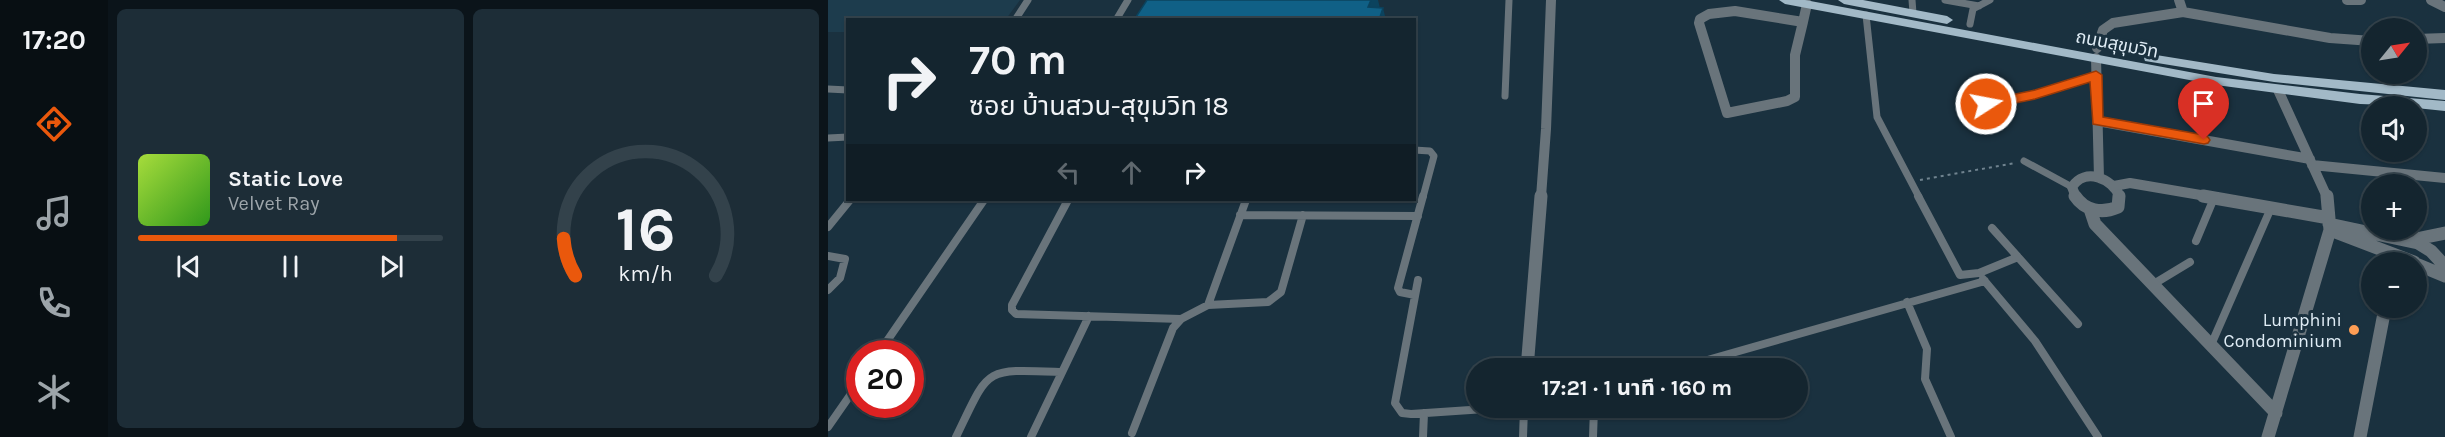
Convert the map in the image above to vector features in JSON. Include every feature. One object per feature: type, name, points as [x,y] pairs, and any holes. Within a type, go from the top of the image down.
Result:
[{"type":"main road","name":"ถนนสุขุมวิท","points":[[1785,0],[2097,53],[2264,77],[2445,95]]},
{"type":"main road","name":"ถนนสุขุมวิท","points":[[1845,0],[2082,45],[2097,53],[2216,81],[2278,90],[2445,106]]},
{"type":"street","points":[[1528,358],[1546,129],[1551,0]]},
{"type":"street","points":[[2179,0],[2183,12]]},
{"type":"street","points":[[2347,0],[2361,0]]},
{"type":"street","points":[[2431,0],[2445,7]]},
{"type":"street","points":[[1803,22],[1745,12],[1709,13],[1700,19],[1699,23],[1727,113],[1787,101],[1795,97],[1794,55],[1803,22],[1807,4]]},
{"type":"street","points":[[2099,178],[2096,75],[2101,30],[2105,26],[2183,12],[2330,38],[2361,40]]},
{"type":"street","points":[[2427,39],[2445,38]]},
{"type":"street","points":[[2268,437],[2329,224],[2327,196],[2278,90]]},
{"type":"street","points":[[2097,121],[2311,162],[2445,178]]},
{"type":"street","points":[[2084,176],[2099,178],[2114,186],[2121,197],[2118,207],[2106,212],[2091,209],[2074,197],[2072,187],[2078,178],[2084,176]]},
{"type":"street","points":[[2114,186],[2130,183],[2271,208],[2361,231]]},
{"type":"street","points":[[2091,209],[2095,224],[2276,413]]},
{"type":"street","points":[[2329,224],[2383,252]]},
{"type":"street","points":[[2427,236],[2445,233]]},
{"type":"street","points":[[2405,240],[2428,249],[2445,266]]},
{"type":"street","points":[[2427,268],[2445,276]]},
{"type":"street","points":[[2360,437],[2383,318]]},
{"type":"lane","points":[[1016,18],[1028,0]]},
{"type":"lane","points":[[1117,18],[1128,0]]},
{"type":"lane","points":[[1505,96],[1509,0]]},
{"type":"lane","points":[[1912,0],[1913,14]]},
{"type":"lane","points":[[1945,0],[1980,6]]},
{"type":"lane","points":[[1970,24],[1972,9],[1990,0]]},
{"type":"lane","points":[[1866,15],[1877,117],[1960,275],[1979,273],[2018,257]]},
{"type":"lane","points":[[1986,104],[2035,94],[2096,75]]},
{"type":"lane","points":[[828,89],[846,90]]},
{"type":"lane","points":[[828,138],[846,137]]},
{"type":"lane","points":[[1415,295],[1400,292],[1398,288],[1434,156],[1430,151],[1416,150]]},
{"type":"lane","points":[[2024,161],[2072,187]]},
{"type":"lane","points":[[2196,241],[2214,198]]},
{"type":"lane","points":[[828,227],[832,218],[849,201]]},
{"type":"lane","points":[[888,340],[983,201]]},
{"type":"lane","points":[[1067,201],[1012,305],[1012,310],[1016,314],[1181,319]]},
{"type":"lane","points":[[1208,305],[1246,201]]},
{"type":"lane","points":[[2211,345],[2271,208]]},
{"type":"lane","points":[[1240,215],[1418,216]]},
{"type":"lane","points":[[1132,433],[1173,328],[1181,319],[1208,305],[1268,302],[1281,292],[1303,215]]},
{"type":"lane","points":[[1992,228],[2078,324]]},
{"type":"lane","points":[[828,256],[845,259],[840,278],[828,290]]},
{"type":"lane","points":[[2152,285],[2190,262]]},
{"type":"lane","points":[[1979,273],[2035,341],[2098,437]]},
{"type":"lane","points":[[1418,280],[1395,403],[1402,413],[1466,410]]},
{"type":"lane","points":[[1714,358],[1985,281]]},
{"type":"lane","points":[[1907,302],[1927,347],[1925,379],[1951,437]]},
{"type":"lane","points":[[1031,437],[1089,316]]},
{"type":"lane","points":[[956,437],[982,384],[991,377],[1005,372],[1062,372]]},
{"type":"lane","points":[[828,427],[846,401]]},
{"type":"lane","points":[[1423,437],[1424,413]]},
{"type":"lane","points":[[1523,437],[1524,418]]},
{"type":"lane","points":[[1593,437],[1594,418]]},
{"type":"path","points":[[1911,181],[2024,161]]},
{"type":"shaded area","points":[[828,0],[1020,0],[1007,18],[846,18],[846,32],[828,32]]},
{"type":"building","points":[[1147,0],[1371,0],[1368,7],[1383,8],[1380,18],[1135,18]]},
{"type":"place","name":"Lumphini Condominium","points":[[2354,330]]},
{"type":"route","points":[[1986,104],[2035,94],[2096,75],[2097,121],[2204,140]]}]
